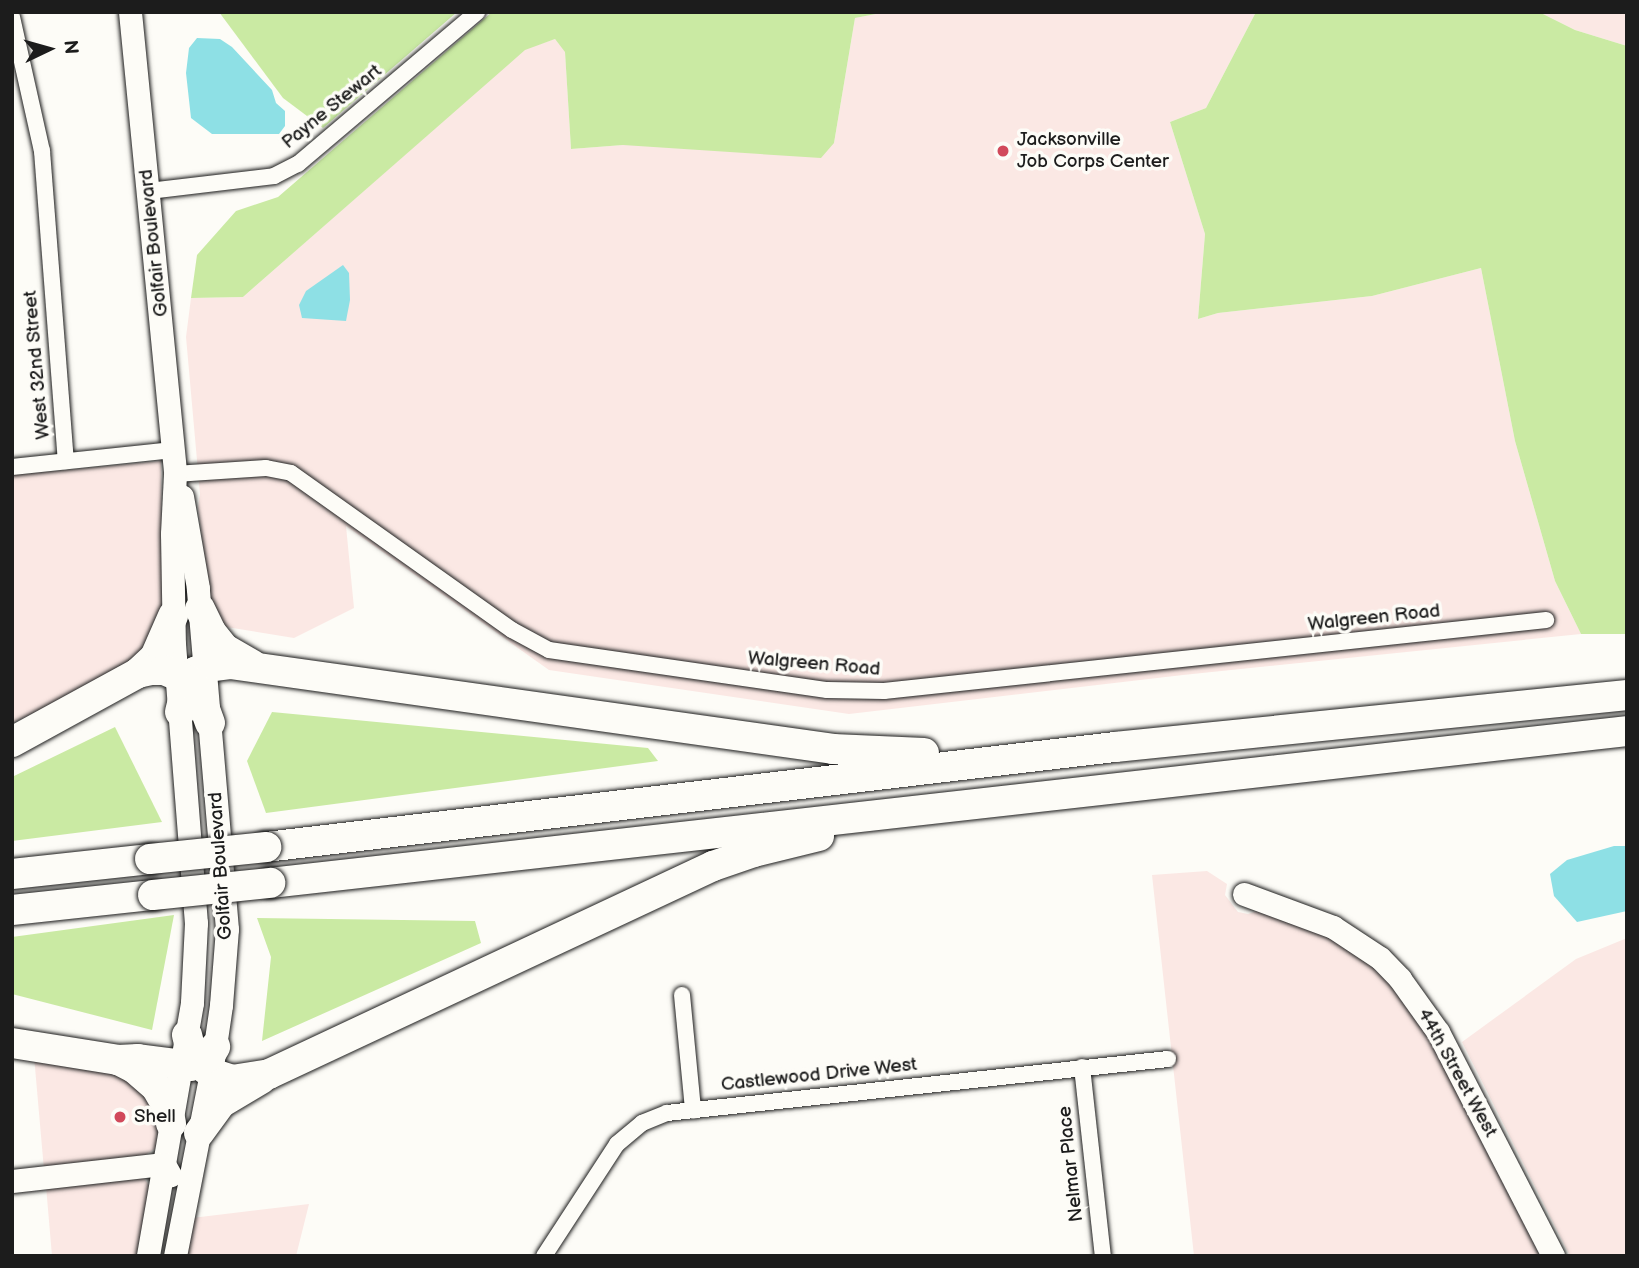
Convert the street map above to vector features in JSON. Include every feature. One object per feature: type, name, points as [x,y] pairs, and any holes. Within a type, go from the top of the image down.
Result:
[{"type":"highway","points":[[12,742],[138,673],[155,657],[187,613],[211,632],[225,649],[256,667]]},
{"type":"highway","points":[[138,673],[164,670],[190,674],[222,664],[256,667],[833,749],[911,754],[1115,747]]},
{"type":"highway","points":[[180,712],[190,674]]},
{"type":"highway","points":[[190,674],[211,723]]},
{"type":"highway","points":[[12,874],[266,847],[1115,747],[1627,695]]},
{"type":"highway","points":[[12,910],[1627,731]]},
{"type":"highway","points":[[199,1133],[221,1103],[269,1074],[713,866],[785,844],[958,807]]},
{"type":"highway","points":[[187,1035],[191,1051],[202,1062],[232,1080],[269,1074]]},
{"type":"highway","points":[[12,1044],[118,1060],[202,1062]]},
{"type":"highway","points":[[118,1060],[134,1068],[156,1087],[168,1108],[171,1124]]},
{"type":"main road","name":"Golfair Boulevard","points":[[131,12],[180,527],[190,674]]},
{"type":"main road","name":"Golfair Boulevard","points":[[180,712],[196,923],[192,1003],[187,1035]]},
{"type":"main road","name":"Golfair Boulevard","points":[[148,1256],[171,1124],[202,1062],[224,978],[227,916],[211,723]]},
{"type":"main road","name":"44th Street West","points":[[1244,894],[1333,928],[1380,958],[1401,979],[1438,1032],[1553,1256]]},
{"type":"main road","name":"Golfair Boulevard","points":[[175,1256],[199,1133],[202,1062]]},
{"type":"main road","points":[[12,1181],[164,1164],[173,1181],[161,1256]]},
{"type":"street","name":"Payne Stewart","points":[[149,191],[274,176],[298,164],[477,12]]},
{"type":"street","name":"West 32nd Street","points":[[12,17],[42,151],[66,461]]},
{"type":"street","points":[[12,467],[173,450]]},
{"type":"street","name":"Walgreen Road","points":[[175,474],[266,468],[291,473],[512,630],[550,650],[827,690],[884,691],[1546,620]]},
{"type":"street","points":[[682,995],[693,1110]]},
{"type":"street","name":"Castlewood Drive West","points":[[544,1256],[617,1144],[654,1117],[693,1110],[1168,1059]]},
{"type":"street","name":"Nelmar Place","points":[[1082,1067],[1103,1256]]},
{"type":"shaded area","points":[[886,12],[1256,12],[1206,108],[1170,122],[1205,234],[1198,319],[1218,313],[1372,296],[1481,268],[1515,441],[1555,581],[1581,634],[1183,675],[849,714],[549,670],[346,526],[354,608],[294,638],[214,625],[198,508],[200,494],[186,337],[191,298],[243,297],[525,49],[555,39],[565,51],[571,149],[623,145],[834,143],[855,18]]},
{"type":"shaded area","points":[[1539,12],[1627,12],[1627,46],[1575,30]]},
{"type":"shaded area","points":[[161,461],[163,626],[128,670],[12,723],[12,475]]},
{"type":"shaded area","points":[[1207,871],[1227,884],[1225,895],[1238,912],[1248,914],[1260,910],[1314,929],[1364,960],[1386,980],[1432,1041],[1540,1256],[1194,1256],[1152,875]]},
{"type":"shaded area","points":[[1627,938],[1627,1256],[1570,1256],[1462,1042],[1576,959]]},
{"type":"shaded area","points":[[34,1056],[124,1071],[161,1108],[156,1148],[142,1157],[44,1170]]},
{"type":"shaded area","points":[[143,1177],[151,1188],[138,1256],[52,1256],[46,1186]]},
{"type":"shaded area","points":[[309,1204],[296,1256],[186,1256],[192,1218]]},
{"type":"green space","points":[[219,12],[457,12],[323,128],[283,98]]},
{"type":"green space","points":[[492,12],[886,12],[855,18],[834,143],[821,158],[623,145],[571,149],[565,52],[555,39],[525,50],[243,297],[191,298],[197,255],[236,211],[278,197]]},
{"type":"green space","points":[[1256,12],[1539,12],[1575,30],[1627,46],[1627,634],[1581,634],[1555,581],[1515,441],[1481,268],[1372,296],[1218,313],[1198,319],[1205,234],[1170,122],[1206,108]]},
{"type":"green space","points":[[272,712],[648,748],[658,761],[266,813],[247,761]]},
{"type":"green space","points":[[115,727],[162,822],[12,841],[12,777]]},
{"type":"green space","points":[[174,915],[152,1030],[12,994],[12,937]]},
{"type":"green space","points":[[257,918],[475,921],[481,943],[262,1041],[271,957]]},
{"type":"water","points":[[197,38],[220,39],[232,47],[272,90],[276,103],[285,111],[285,126],[279,134],[212,134],[191,118],[186,73],[189,48]]},
{"type":"water","points":[[343,265],[349,273],[350,300],[346,321],[302,318],[299,305],[306,291]]},
{"type":"water","points":[[1614,846],[1627,846],[1627,911],[1577,922],[1554,896],[1550,874],[1567,860]]},
{"type":"place","name":"Jacksonville Job Corps Center","points":[[1003,151]]},
{"type":"place","name":"Shell","points":[[120,1117]]}]
